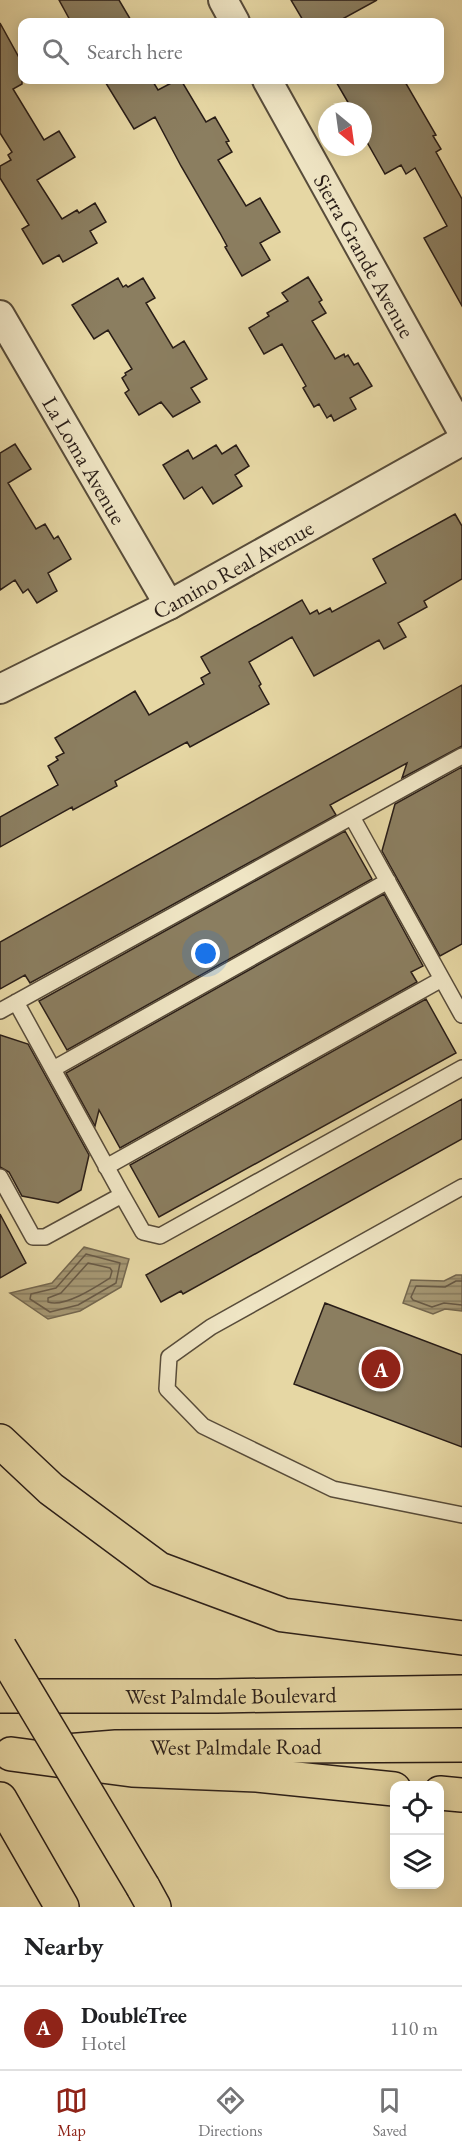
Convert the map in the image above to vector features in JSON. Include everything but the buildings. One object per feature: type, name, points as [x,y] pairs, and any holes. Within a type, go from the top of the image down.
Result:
[{"type":"main road","points":[[0,1441],[51,1489],[159,1569],[283,1615],[462,1638]]},
{"type":"main road","points":[[0,1648],[148,1897]]},
{"type":"main road","name":"West Palmdale Boulevard","points":[[0,1696],[217,1696],[462,1692]]},
{"type":"main road","name":"West Palmdale Road","points":[[5,1755],[116,1747],[462,1745]]},
{"type":"main road","points":[[5,1755],[132,1770],[257,1775],[390,1789]]},
{"type":"main road","points":[[444,1794],[462,1796]]},
{"type":"main road","points":[[0,1799],[9,1819],[62,1907]]},
{"type":"street","points":[[223,0],[233,18]]},
{"type":"street","name":"Sierra Grande Avenue","points":[[269,84],[462,431]]},
{"type":"street","name":"La Loma Avenue","points":[[0,315],[169,604]]},
{"type":"street","name":"Camino Real Avenue","points":[[0,689],[169,604],[462,441]]},
{"type":"lane","points":[[0,1011],[462,756]]},
{"type":"lane","points":[[352,817],[462,1015]]},
{"type":"lane","points":[[52,1069],[388,881]]},
{"type":"lane","points":[[106,1167],[442,979]]},
{"type":"lane","points":[[16,1002],[143,1233],[160,1236],[462,1068]]},
{"type":"lane","points":[[0,1177],[33,1237],[45,1237],[122,1195]]},
{"type":"lane","points":[[462,1187],[210,1327],[169,1357],[167,1389],[203,1426],[333,1489],[462,1515]]},
{"type":"water","points":[[84,1247],[129,1259],[121,1287],[80,1311],[48,1319],[10,1293],[52,1283]]},
{"type":"water","points":[[456,1275],[462,1275],[462,1311],[445,1309],[433,1314],[403,1303],[411,1280],[444,1281]]},
{"type":"place","name":"DoubleTree","points":[[381,1369]]}]
